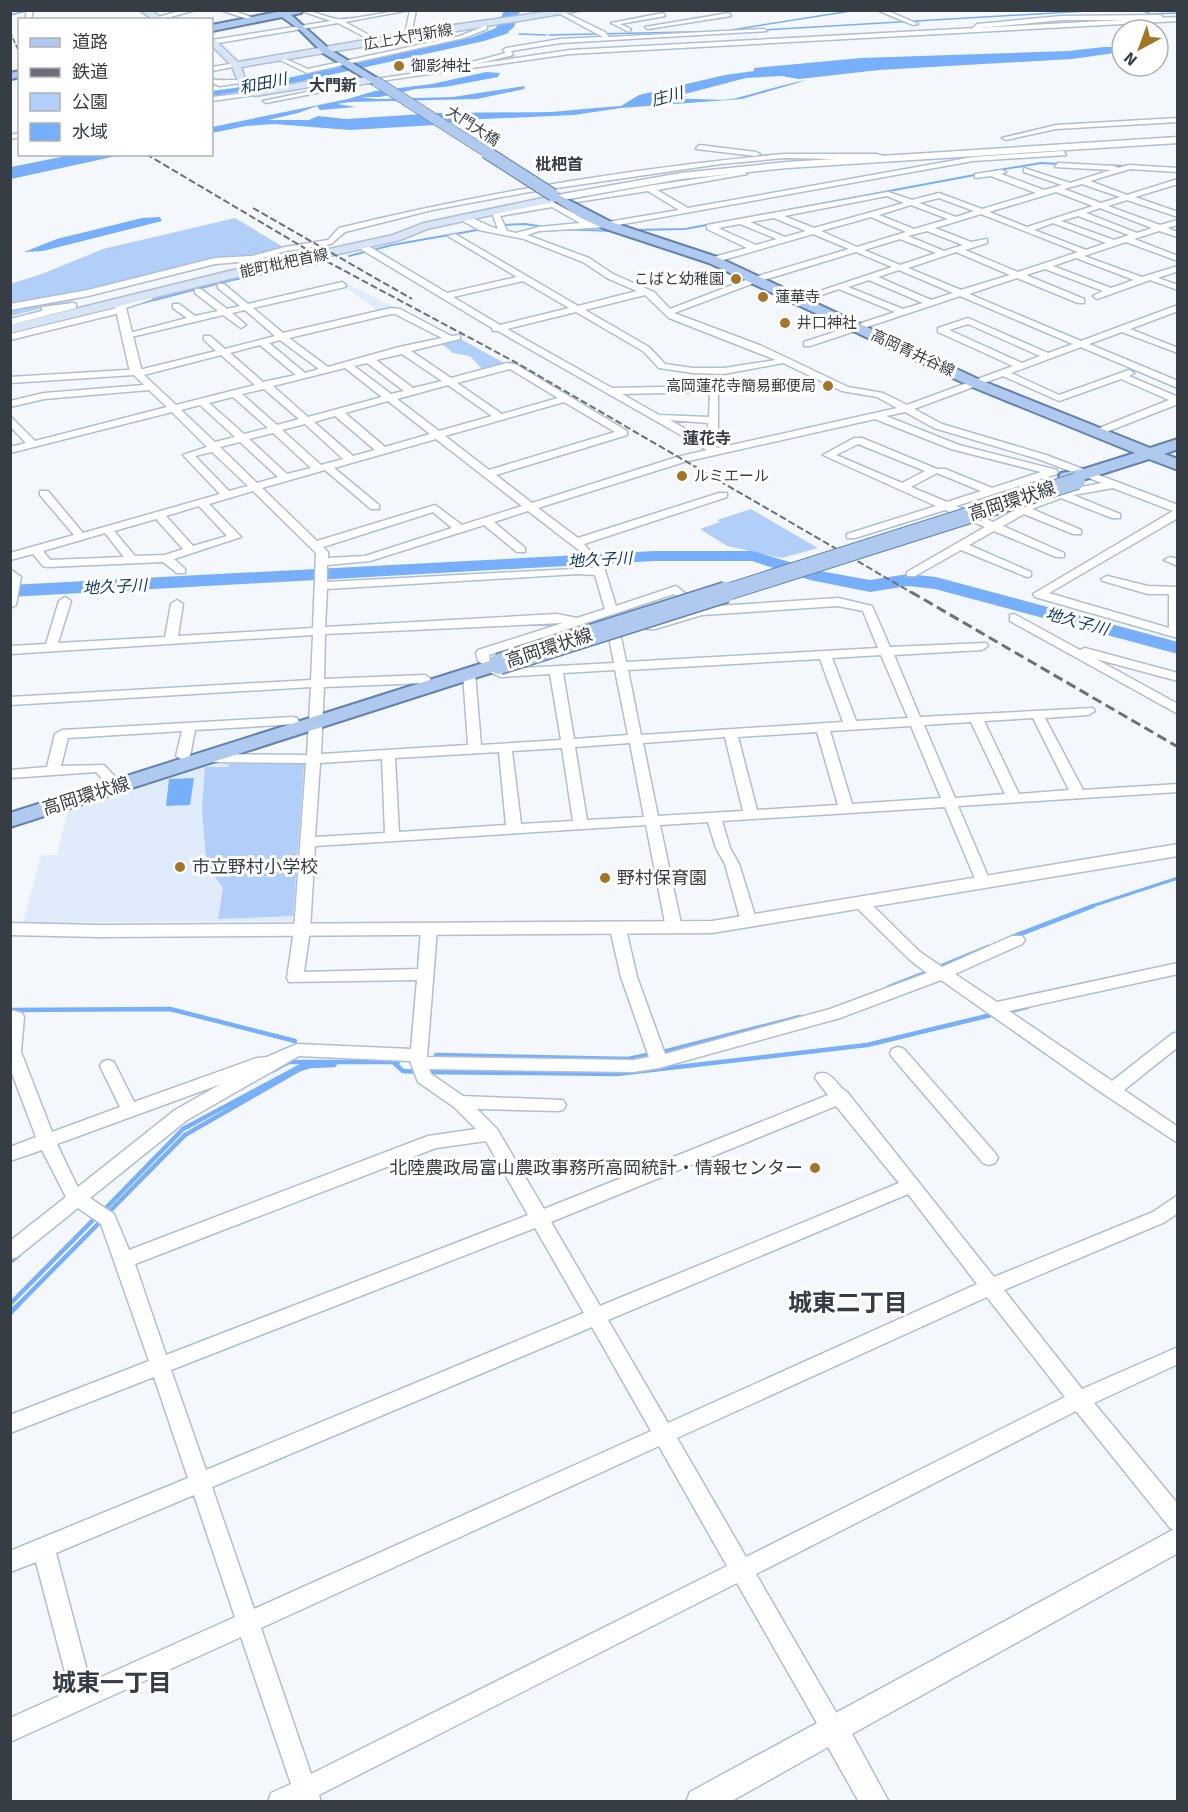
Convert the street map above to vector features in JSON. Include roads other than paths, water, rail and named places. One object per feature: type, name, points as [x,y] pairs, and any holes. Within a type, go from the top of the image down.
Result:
[{"type":"main road","points":[[143,10],[158,18]]},
{"type":"main road","points":[[213,28],[281,12],[301,10]]},
{"type":"main road","name":"広上大門新線","points":[[236,65],[408,35],[580,10]]},
{"type":"main road","points":[[281,12],[302,27],[326,51],[373,79]]},
{"type":"main road","points":[[213,43],[236,65],[243,83],[254,93],[310,84],[373,79]]},
{"type":"main road","name":"大門大橋","points":[[373,79],[555,197]]},
{"type":"main road","name":"能町枇杷首線","points":[[10,329],[155,292],[396,238],[424,226],[555,197]]},
{"type":"main road","name":"高岡青井谷線","points":[[555,197],[606,224],[713,260],[975,382],[1178,465]]},
{"type":"main road","name":"高岡環状線","points":[[10,810],[292,722],[316,718],[488,666],[1070,474],[1178,444]]},
{"type":"main road","name":"高岡環状線","points":[[10,820],[208,758],[425,679],[488,666]]},
{"type":"street","points":[[164,18],[193,10]]},
{"type":"street","points":[[223,10],[281,30]]},
{"type":"street","points":[[301,10],[338,21],[378,42]]},
{"type":"street","points":[[213,42],[407,10]]},
{"type":"street","points":[[408,35],[413,10]]},
{"type":"street","points":[[718,10],[738,19]]},
{"type":"street","points":[[880,10],[915,24]]},
{"type":"street","points":[[1048,12],[1062,18]]},
{"type":"street","points":[[562,13],[604,34]]},
{"type":"street","points":[[629,30],[614,23],[666,15],[682,22]]},
{"type":"street","points":[[527,40],[572,41],[729,15]]},
{"type":"street","points":[[976,28],[977,26],[1062,18],[1110,18]]},
{"type":"street","points":[[693,21],[712,30]]},
{"type":"street","points":[[266,101],[373,79],[570,52],[1110,22]]},
{"type":"street","points":[[279,58],[307,71],[462,37],[484,28],[487,24]]},
{"type":"street","points":[[550,40],[547,34],[687,33],[757,27]]},
{"type":"street","points":[[456,67],[511,54],[506,50],[550,40]]},
{"type":"street","points":[[213,69],[236,65]]},
{"type":"street","points":[[213,81],[220,84],[243,83]]},
{"type":"street","points":[[213,99],[254,93]]},
{"type":"street","points":[[1006,138],[1056,127],[1178,120]]},
{"type":"street","points":[[555,197],[722,171],[1178,140]]},
{"type":"street","points":[[699,147],[741,151],[771,158]]},
{"type":"street","points":[[516,235],[539,229],[606,224],[687,211],[973,159],[1063,153]]},
{"type":"street","points":[[10,307],[88,293],[214,261],[252,258],[285,249],[331,242],[342,230],[432,208],[529,189],[630,174],[771,158],[876,156],[889,158]]},
{"type":"street","points":[[922,156],[973,159]]},
{"type":"street","points":[[1094,177],[1060,165],[1178,170]]},
{"type":"street","points":[[667,313],[756,279],[1126,168],[1176,182]]},
{"type":"street","points":[[1027,170],[1069,185]]},
{"type":"street","points":[[978,176],[1005,171]]},
{"type":"street","points":[[577,200],[743,174]]},
{"type":"street","points":[[993,174],[1044,193]]},
{"type":"street","points":[[1081,181],[1178,215]]},
{"type":"street","points":[[1028,229],[1176,182]]},
{"type":"street","points":[[615,193],[635,184]]},
{"type":"street","points":[[648,188],[687,211]]},
{"type":"street","points":[[1056,189],[1178,235]]},
{"type":"street","points":[[755,248],[710,227],[888,194],[955,219]]},
{"type":"street","points":[[713,260],[939,195],[1087,253]]},
{"type":"street","points":[[504,233],[495,215],[553,204],[589,225]]},
{"type":"street","points":[[1078,213],[1138,236]]},
{"type":"street","points":[[870,214],[914,232]]},
{"type":"street","points":[[775,215],[1178,385]]},
{"type":"street","points":[[464,218],[485,229],[516,235],[586,260],[609,276],[651,294],[667,313],[785,360],[845,389],[880,395],[906,410],[963,435],[1070,474]]},
{"type":"street","points":[[1054,221],[1114,243]]},
{"type":"street","points":[[743,222],[784,239]]},
{"type":"street","points":[[807,344],[1178,222]]},
{"type":"street","points":[[927,228],[971,245]]},
{"type":"street","points":[[452,236],[646,349],[662,366],[716,373],[758,368],[785,360]]},
{"type":"street","points":[[900,236],[945,254]]},
{"type":"street","points":[[1127,239],[1177,266]]},
{"type":"street","points":[[800,299],[984,242]]},
{"type":"street","points":[[362,246],[500,329],[715,450]]},
{"type":"street","points":[[958,250],[1081,301]]},
{"type":"street","points":[[1077,256],[1178,288]]},
{"type":"street","points":[[1046,266],[1110,291]]},
{"type":"street","points":[[1097,296],[1177,266]]},
{"type":"street","points":[[446,297],[524,278]]},
{"type":"street","points":[[872,278],[932,304]]},
{"type":"street","points":[[127,335],[342,285]]},
{"type":"street","points":[[221,286],[326,369]]},
{"type":"street","points":[[841,287],[904,313]]},
{"type":"street","points":[[198,291],[241,325]]},
{"type":"street","points":[[10,338],[121,309],[155,292]]},
{"type":"street","points":[[484,331],[500,329],[645,292]]},
{"type":"street","points":[[10,315],[73,306],[10,322]]},
{"type":"street","points":[[176,306],[193,320]]},
{"type":"street","points":[[323,563],[366,559],[715,450],[906,410],[975,382],[1178,308]]},
{"type":"street","points":[[121,309],[136,372],[322,552],[316,718],[302,930],[295,978],[425,974]]},
{"type":"street","points":[[10,380],[136,372],[396,311],[453,337],[10,450]]},
{"type":"street","points":[[1021,366],[941,330],[968,321],[1047,356]]},
{"type":"street","points":[[1122,329],[1176,351]]},
{"type":"street","points":[[207,338],[350,459]]},
{"type":"street","points":[[262,342],[302,375]]},
{"type":"street","points":[[402,349],[500,417]]},
{"type":"street","points":[[367,358],[412,392]]},
{"type":"street","points":[[346,364],[580,546],[599,570],[612,611]]},
{"type":"street","points":[[227,495],[188,455],[242,438],[512,366],[623,433],[488,474]]},
{"type":"street","points":[[1035,408],[1139,369]]},
{"type":"street","points":[[697,438],[713,432],[716,373]]},
{"type":"street","points":[[1004,373],[1059,398]]},
{"type":"street","points":[[1121,376],[1177,400]]},
{"type":"street","points":[[10,404],[44,396],[150,387]]},
{"type":"street","points":[[591,392],[714,389]]},
{"type":"street","points":[[234,392],[275,429],[375,507]]},
{"type":"street","points":[[10,557],[567,398]]},
{"type":"street","points":[[1096,433],[1177,400]]},
{"type":"street","points":[[202,401],[285,478]]},
{"type":"street","points":[[337,412],[382,450]]},
{"type":"street","points":[[876,416],[955,447],[1110,485],[1178,511]]},
{"type":"street","points":[[659,417],[713,420]]},
{"type":"street","points":[[10,419],[32,444]]},
{"type":"street","points":[[903,487],[933,471],[858,440],[828,455],[1060,555]]},
{"type":"street","points":[[941,471],[992,492]]},
{"type":"street","points":[[851,536],[992,492],[1070,474]]},
{"type":"street","points":[[911,574],[1021,509],[1061,494],[1110,485]]},
{"type":"street","points":[[44,493],[81,537]]},
{"type":"street","points":[[1061,494],[1116,516]]},
{"type":"street","points":[[580,546],[723,495]]},
{"type":"street","points":[[36,550],[48,564],[133,561],[166,558],[235,537],[201,502]]},
{"type":"street","points":[[317,545],[435,508],[460,529]]},
{"type":"street","points":[[1021,509],[1077,532]]},
{"type":"street","points":[[1107,579],[1148,590],[1176,591],[1176,633],[1039,594],[1178,511]]},
{"type":"street","points":[[158,514],[190,550]]},
{"type":"street","points":[[486,521],[521,550]]},
{"type":"street","points":[[107,529],[133,561]]},
{"type":"street","points":[[961,546],[1027,574]]},
{"type":"street","points":[[166,558],[181,571]]},
{"type":"street","points":[[321,584],[599,570]]},
{"type":"street","points":[[10,603],[13,574]]},
{"type":"street","points":[[475,748],[488,666],[482,652],[676,590],[700,611]]},
{"type":"street","points":[[51,647],[65,601]]},
{"type":"street","points":[[488,666],[615,637],[700,611],[838,602],[868,609],[983,881]]},
{"type":"street","points":[[171,640],[177,604]]},
{"type":"street","points":[[10,650],[557,618],[578,622]]},
{"type":"street","points":[[1014,618],[1178,710]]},
{"type":"street","points":[[615,637],[651,821],[675,928]]},
{"type":"street","points":[[488,666],[556,670],[982,646]]},
{"type":"street","points":[[1064,646],[1178,677]]},
{"type":"street","points":[[825,655],[851,725]]},
{"type":"street","points":[[556,670],[581,825]]},
{"type":"street","points":[[10,701],[425,679]]},
{"type":"street","points":[[208,758],[313,759],[568,741],[1088,711]]},
{"type":"street","points":[[1037,714],[1078,794]]},
{"type":"street","points":[[976,718],[1014,798]]},
{"type":"street","points":[[54,771],[62,734],[292,722]]},
{"type":"street","points":[[183,756],[189,727]]},
{"type":"street","points":[[822,727],[846,807]]},
{"type":"street","points":[[730,732],[751,814]]},
{"type":"street","points":[[505,746],[514,829]]},
{"type":"street","points":[[388,753],[392,837]]},
{"type":"street","points":[[10,774],[99,768],[110,779]]},
{"type":"street","points":[[307,842],[1178,788]]},
{"type":"street","points":[[714,816],[723,848],[732,864],[749,922]]},
{"type":"street","points":[[10,929],[302,930],[712,927],[1178,850]]},
{"type":"street","points":[[862,904],[934,970],[1178,1136]]},
{"type":"street","points":[[429,929],[418,1059],[424,1078],[460,1102],[491,1134],[875,1802]]},
{"type":"street","points":[[618,929],[629,977],[656,1055]]},
{"type":"street","points":[[10,1252],[90,1206],[181,1115],[297,1050],[418,1059],[633,1066],[656,1055],[834,1014],[934,970],[1017,940]]},
{"type":"street","points":[[993,1009],[1178,968]]},
{"type":"street","points":[[10,1017],[16,1017],[13,1052],[46,1140],[69,1189],[90,1206],[124,1260],[307,1795]]},
{"type":"street","points":[[1111,1091],[1178,1038]]},
{"type":"street","points":[[898,1053],[989,1158]]},
{"type":"street","points":[[10,1154],[244,1067],[283,1056]]},
{"type":"street","points":[[108,1066],[129,1109]]},
{"type":"street","points":[[823,1078],[841,1097],[911,1185],[1079,1401],[1178,1521]]},
{"type":"street","points":[[10,1424],[541,1218],[841,1097]]},
{"type":"street","points":[[460,1102],[557,1105]]},
{"type":"street","points":[[124,1260],[434,1141],[491,1134]]},
{"type":"street","points":[[10,1562],[911,1185]]},
{"type":"street","points":[[10,1730],[990,1287],[1159,1218],[1178,1202]]},
{"type":"street","points":[[280,1802],[307,1795],[742,1569],[1079,1401],[1178,1355]]},
{"type":"street","points":[[700,1802],[1178,1539]]},
{"type":"street","points":[[44,1549],[83,1697]]},
{"type":"water","points":[[504,11],[520,11],[509,33],[484,41],[289,84],[213,96],[213,91],[256,85],[473,37],[496,28]]},
{"type":"water","name":"庄川","points":[[1110,47],[1110,54],[1072,59],[879,70],[799,79],[782,76],[746,78],[677,96],[687,96],[681,99],[730,99],[807,80],[742,99],[621,108],[574,115],[462,120],[435,125],[350,130],[274,124],[246,126],[213,133],[213,127],[348,99],[375,91],[432,84],[486,72],[500,73],[498,77],[445,87],[416,89],[380,97],[360,97],[377,99],[453,97],[525,86],[524,89],[477,99],[350,102],[337,104],[356,107],[320,110],[317,106],[268,120],[309,120],[318,116],[346,119],[439,113],[552,112],[621,106],[639,95],[725,75],[754,71],[754,68],[861,58],[1068,51]]},
{"type":"water","points":[[66,156],[116,156],[11,179],[11,167]]},
{"type":"water","points":[[160,217],[162,221],[43,251],[24,252],[57,239],[142,218]]},
{"type":"water","points":[[194,778],[190,805],[166,806],[169,779]]},
{"type":"waterway","points":[[731,30],[857,10]]},
{"type":"waterway","points":[[763,30],[1104,10]]},
{"type":"waterway","points":[[1141,10],[1150,14],[1178,13]]},
{"type":"waterway","points":[[10,15],[26,11]]},
{"type":"waterway","points":[[549,35],[734,31]]},
{"type":"waterway","points":[[519,34],[546,35]]},
{"type":"waterway","points":[[10,80],[18,79]]},
{"type":"waterway","points":[[987,172],[1041,163],[1060,164]]},
{"type":"waterway","points":[[1085,165],[1129,166]]},
{"type":"waterway","points":[[632,230],[685,229],[980,174]]},
{"type":"waterway","points":[[503,225],[525,224],[545,227]]},
{"type":"waterway","points":[[349,256],[392,245],[483,229]]},
{"type":"waterway","points":[[552,229],[616,231]]},
{"type":"waterway","points":[[131,306],[232,280],[317,264]]},
{"type":"waterway","name":"地久子川","points":[[10,591],[655,556],[753,556],[817,576],[870,586],[908,580],[936,583],[1178,648]]},
{"type":"waterway","points":[[1089,907],[1178,878]]},
{"type":"waterway","points":[[1012,937],[1093,906]]},
{"type":"waterway","points":[[937,968],[988,947]]},
{"type":"waterway","points":[[889,987],[930,971]]},
{"type":"waterway","points":[[1006,1012],[1027,1007]]},
{"type":"waterway","points":[[10,1010],[170,1009],[295,1041]]},
{"type":"waterway","points":[[426,1072],[617,1074],[867,1045],[995,1014]]},
{"type":"waterway","points":[[659,1053],[800,1017]]},
{"type":"waterway","points":[[436,1055],[628,1059],[652,1054]]},
{"type":"waterway","points":[[272,1071],[289,1062],[336,1062]]},
{"type":"waterway","points":[[108,1213],[185,1135],[300,1069],[310,1066],[334,1065],[336,1062]]},
{"type":"waterway","points":[[336,1062],[393,1062]]},
{"type":"waterway","points":[[393,1062],[398,1062]]},
{"type":"waterway","points":[[393,1062],[403,1071],[419,1072]]},
{"type":"waterway","points":[[103,1211],[183,1129],[301,1066],[306,1066]]},
{"type":"waterway","points":[[10,1304],[97,1216]]},
{"type":"waterway","points":[[17,1306],[101,1221]]},
{"type":"waterway","points":[[10,1262],[19,1255]]},
{"type":"waterway","points":[[10,1313],[17,1306]]},
{"type":"railway","points":[[10,32],[18,50]]},
{"type":"railway","points":[[149,156],[328,262],[515,362],[914,594]]},
{"type":"railway","points":[[253,208],[412,299]]},
{"type":"railway","points":[[911,592],[1178,747]]},
{"type":"place","name":"御影神社","points":[[399,66]]},
{"type":"place","name":"こばと幼稚園","points":[[736,279]]},
{"type":"place","name":"蓮華寺","points":[[763,297]]},
{"type":"place","name":"井口神社","points":[[785,323]]},
{"type":"place","name":"高岡蓮花寺簡易郵便局","points":[[828,386]]},
{"type":"place","name":"ルミエール","points":[[682,476]]},
{"type":"place","name":"市立野村小学校","points":[[180,867]]},
{"type":"place","name":"野村保育園","points":[[605,878]]},
{"type":"place","name":"北陸農政局富山農政事務所高岡統計・情報センター","points":[[815,1168]]},
{"type":"district","name":"大門新","points":[[333,85]]},
{"type":"district","name":"枇杷首","points":[[559,164]]},
{"type":"district","name":"蓮花寺","points":[[707,438]]},
{"type":"district","name":"城東二丁目","points":[[848,1303]]},
{"type":"district","name":"城東一丁目","points":[[112,1683]]},
{"type":"water label","name":"和田川","points":[[263,83]]}]
